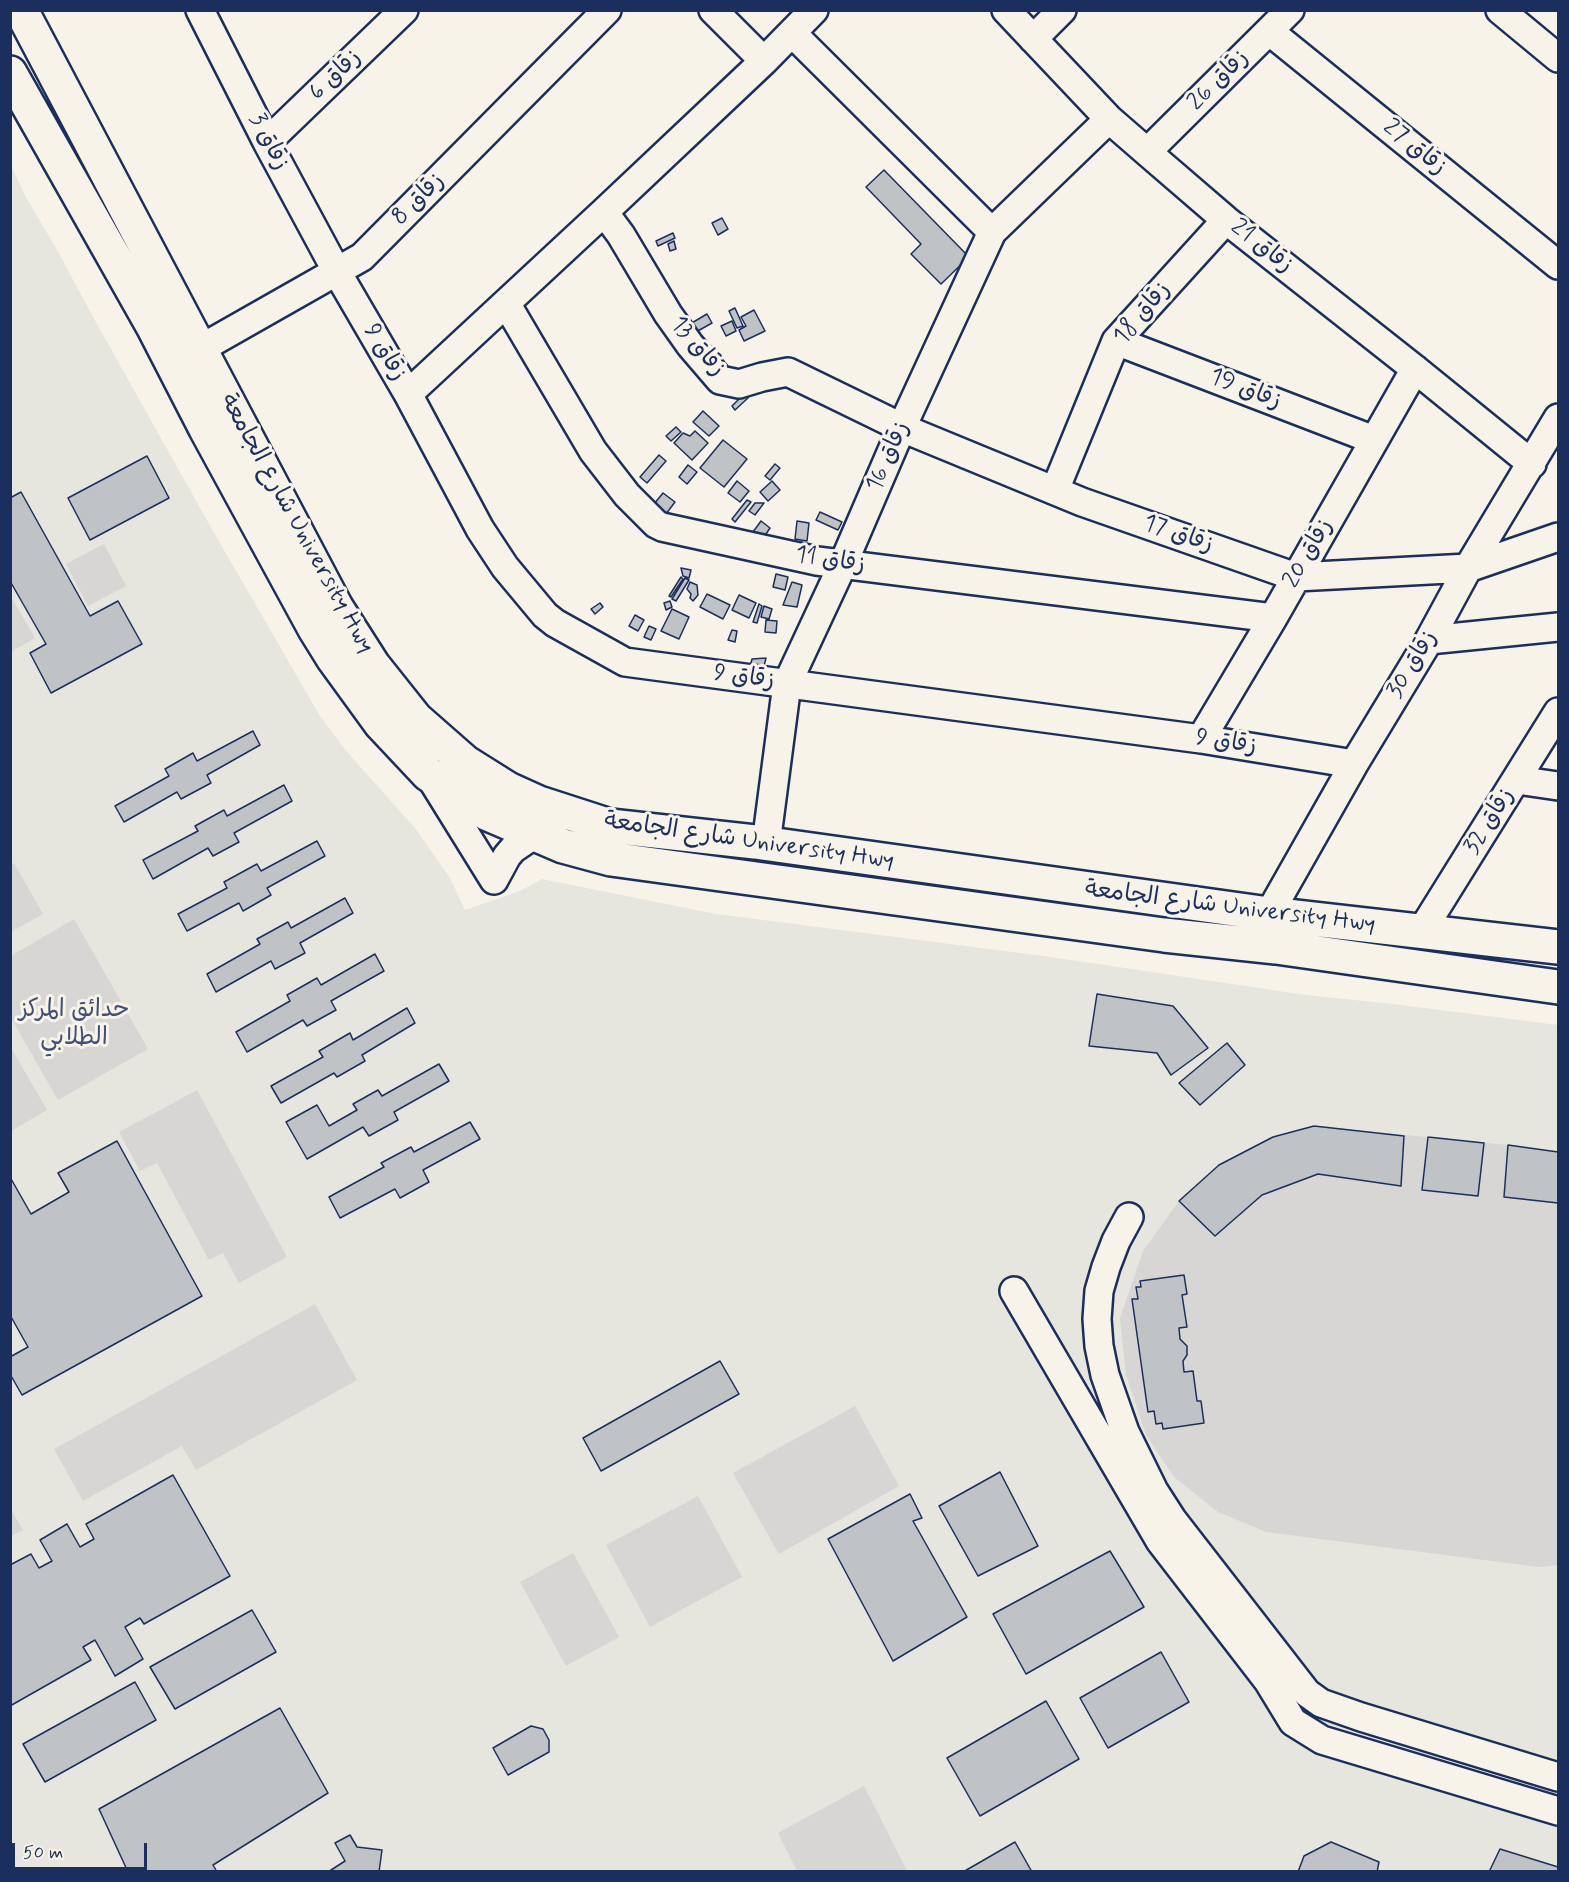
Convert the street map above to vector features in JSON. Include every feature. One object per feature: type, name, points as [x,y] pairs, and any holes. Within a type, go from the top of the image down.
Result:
[{"type":"main road","name":"شارع الجامعة University Hwy","points":[[30,16],[200,349],[336,607],[373,665],[416,719],[465,762],[508,789],[539,803],[610,826],[766,844],[1269,914],[1558,947]]},
{"type":"main road","name":"شارع الجامعة University Hwy","points":[[11,75],[154,328],[206,429],[333,657],[381,724],[428,774],[486,813],[563,846],[611,859],[1164,935],[1276,947],[1558,987]]},
{"type":"main road","points":[[1164,935],[1169,901]]},
{"type":"street","name":"زقاق 6","points":[[267,142],[404,10]]},
{"type":"street","name":"زقاق 8","points":[[200,349],[362,257],[607,10]]},
{"type":"street","points":[[713,10],[764,61]]},
{"type":"street","points":[[408,394],[764,61],[814,10]]},
{"type":"street","name":"زقاق 21","points":[[1006,10],[1109,119],[1147,152],[1226,220],[1532,464]]},
{"type":"street","points":[[1033,39],[1062,10]]},
{"type":"street","name":"زقاق 26","points":[[1147,152],[1290,10]]},
{"type":"street","points":[[1500,10],[1558,58]]},
{"type":"street","name":"زقاق 3","points":[[212,16],[267,142],[337,272]]},
{"type":"street","name":"زقاق 27","points":[[1269,31],[1558,265]]},
{"type":"street","points":[[792,33],[992,232]]},
{"type":"street","name":"زقاق 16","points":[[766,844],[786,684],[843,564],[902,426],[992,232],[1109,119]]},
{"type":"street","name":"زقاق 13","points":[[604,212],[621,235],[668,314],[690,345],[720,380],[740,384],[788,372],[902,426]]},
{"type":"street","name":"زقاق 18","points":[[1055,490],[1116,341],[1226,220]]},
{"type":"street","name":"زقاق 9","points":[[337,272],[408,394],[480,529],[505,567],[545,615],[555,623],[625,662],[1201,739],[1354,764]]},
{"type":"street","name":"زقاق 11","points":[[506,303],[593,451],[627,495],[656,524],[662,527],[784,554],[843,564],[1273,618]]},
{"type":"street","name":"زقاق 19","points":[[1116,341],[1374,440]]},
{"type":"street","name":"زقاق 20","points":[[1201,739],[1415,369]]},
{"type":"street","name":"زقاق 30","points":[[1269,914],[1354,764],[1429,640],[1468,568],[1558,418]]},
{"type":"street","name":"زقاق 17","points":[[902,426],[1082,502],[1296,577],[1468,568],[1558,537]]},
{"type":"street","points":[[1429,640],[1558,627]]},
{"type":"street","name":"زقاق 32","points":[[1421,932],[1558,712]]},
{"type":"street","points":[[428,774],[494,880],[513,849],[535,834]]},
{"type":"street","points":[[1517,780],[1558,786]]},
{"type":"street","points":[[1129,1217],[1106,1267],[1099,1291],[1097,1319],[1099,1346],[1105,1375],[1125,1432],[1144,1472],[1172,1519],[1307,1693],[1321,1703],[1558,1777]]},
{"type":"street","points":[[1014,1292],[1160,1541],[1268,1681],[1293,1722],[1322,1740],[1558,1811]]},
{"type":"shaded area","points":[[10,164],[27,199],[213,531],[320,716],[347,752],[415,828],[450,878],[465,910],[520,891],[542,879],[716,914],[1044,956],[1306,995],[1558,1025],[1558,1871],[11,1871]]},
{"type":"green space","points":[[104,544],[126,586],[88,606],[66,564]]},
{"type":"green space","points":[[10,595],[35,638],[11,652],[10,652]]},
{"type":"green space","name":"حدائق المركز الطلابي","points":[[14,863],[43,914],[11,932],[11,865]]},
{"type":"green space","name":"حدائق المركز الطلابي","points":[[74,919],[148,1049],[58,1100],[11,1018],[11,956]]},
{"type":"green space","name":"حدائق المركز الطلابي","points":[[10,1046],[47,1110],[11,1131],[10,1131]]},
{"type":"green space","name":"حدائق المركز الطلابي","points":[[197,1090],[287,1257],[239,1283],[223,1253],[209,1260],[157,1163],[140,1171],[119,1132]]},
{"type":"green space","points":[[1314,1126],[1558,1152],[1558,1565],[1539,1567],[1266,1532],[1218,1512],[1174,1477],[1146,1435],[1126,1375],[1120,1318],[1143,1251],[1179,1201],[1219,1165],[1273,1137]]},
{"type":"green space","points":[[315,1304],[357,1380],[196,1470],[182,1446],[83,1501],[54,1449]]},
{"type":"green space","points":[[855,1406],[899,1486],[779,1554],[733,1473]]},
{"type":"green space","points":[[698,1496],[742,1577],[650,1627],[606,1545]]},
{"type":"green space","points":[[10,1508],[23,1530],[11,1536],[10,1536]]},
{"type":"green space","points":[[573,1553],[619,1637],[566,1666],[520,1582]]},
{"type":"green space","points":[[864,1786],[907,1871],[797,1871],[778,1833]]},
{"type":"building","points":[[884,170],[969,257],[941,284],[911,254],[921,244],[866,187]]},
{"type":"building","points":[[722,218],[728,229],[718,235],[712,223]]},
{"type":"building","points":[[673,233],[675,238],[658,246],[656,241]]},
{"type":"building","points":[[674,241],[676,249],[670,251],[668,244]]},
{"type":"building","points":[[735,308],[743,326],[737,328],[729,311]]},
{"type":"building","points":[[754,310],[765,331],[744,341],[739,330],[746,326],[741,317]]},
{"type":"building","points":[[707,314],[712,323],[696,332],[690,324]]},
{"type":"building","points":[[732,321],[736,331],[726,336],[721,326]]},
{"type":"building","points":[[744,394],[748,398],[735,410],[732,406]]},
{"type":"building","points":[[703,411],[719,426],[709,436],[693,422]]},
{"type":"building","points":[[676,427],[681,432],[671,441],[666,436]]},
{"type":"building","points":[[695,431],[708,443],[692,460],[674,443],[683,433],[690,436]]},
{"type":"building","points":[[723,440],[747,459],[724,487],[700,468]]},
{"type":"building","points":[[659,455],[666,461],[647,483],[640,477]]},
{"type":"building","points":[[147,456],[169,498],[90,540],[68,498]]},
{"type":"building","points":[[775,464],[780,468],[770,480],[765,476]]},
{"type":"building","points":[[688,465],[697,472],[687,484],[679,477]]},
{"type":"building","points":[[737,481],[749,491],[740,502],[728,493]]},
{"type":"building","points":[[772,481],[780,490],[768,501],[760,492]]},
{"type":"building","points":[[21,492],[90,616],[118,601],[142,644],[51,693],[30,653],[46,644],[10,581],[10,498]]},
{"type":"building","points":[[663,493],[675,502],[666,514],[654,504]]},
{"type":"building","points":[[747,500],[751,502],[735,522],[732,519]]},
{"type":"building","points":[[755,503],[764,503],[755,515],[749,511]]},
{"type":"building","points":[[820,512],[842,522],[838,530],[816,520]]},
{"type":"building","points":[[761,521],[770,528],[760,543],[750,536]]},
{"type":"building","points":[[797,521],[809,523],[807,541],[795,539]]},
{"type":"building","points":[[681,568],[691,570],[689,578],[683,576]]},
{"type":"building","points":[[776,574],[788,577],[785,590],[773,587]]},
{"type":"building","points":[[681,577],[683,579],[671,597],[669,596]]},
{"type":"building","points":[[685,578],[689,580],[676,601],[672,599]]},
{"type":"building","points":[[690,582],[697,585],[698,595],[693,601],[687,589]]},
{"type":"building","points":[[792,582],[802,585],[797,607],[783,605]]},
{"type":"building","points":[[707,594],[730,605],[723,619],[700,607]]},
{"type":"building","points":[[739,595],[756,603],[749,618],[732,610]]},
{"type":"building","points":[[670,601],[672,607],[666,610],[664,603]]},
{"type":"building","points":[[600,603],[603,607],[595,614],[591,609]]},
{"type":"building","points":[[759,604],[762,606],[757,623],[753,622]]},
{"type":"building","points":[[764,606],[772,609],[769,619],[761,617]]},
{"type":"building","points":[[672,609],[689,617],[679,639],[661,631]]},
{"type":"building","points":[[635,615],[644,620],[638,631],[629,626]]},
{"type":"building","points":[[766,620],[777,621],[776,633],[765,632]]},
{"type":"building","points":[[649,626],[656,629],[651,640],[644,637]]},
{"type":"building","points":[[732,630],[737,631],[735,642],[728,640]]},
{"type":"building","points":[[766,658],[763,670],[750,667],[752,659]]},
{"type":"building","points":[[253,731],[260,745],[207,775],[211,783],[181,799],[177,792],[124,822],[115,806],[169,776],[165,769],[193,753],[197,761]]},
{"type":"building","points":[[284,785],[292,801],[234,833],[239,842],[213,856],[208,848],[153,879],[143,860],[198,831],[195,826],[224,810],[227,816]]},
{"type":"building","points":[[317,841],[325,856],[267,888],[271,895],[243,911],[239,903],[187,931],[178,914],[227,888],[224,882],[257,864],[261,871]]},
{"type":"building","points":[[345,898],[353,913],[300,943],[305,953],[275,969],[271,961],[216,992],[207,974],[260,944],[257,939],[288,922],[291,928]]},
{"type":"building","points":[[375,954],[384,971],[331,1001],[336,1010],[307,1026],[303,1020],[247,1052],[236,1032],[290,1001],[287,995],[317,978],[321,985]]},
{"type":"building","points":[[1097,994],[1173,1006],[1208,1048],[1171,1075],[1157,1053],[1089,1046]]},
{"type":"building","points":[[407,1008],[415,1023],[362,1055],[365,1061],[337,1077],[334,1073],[281,1103],[271,1086],[323,1057],[319,1051],[350,1033],[353,1040]]},
{"type":"building","points":[[1227,1043],[1245,1065],[1200,1105],[1179,1083]]},
{"type":"building","points":[[439,1064],[449,1081],[394,1112],[398,1120],[369,1136],[363,1127],[307,1159],[286,1122],[317,1105],[329,1126],[357,1110],[353,1104],[378,1090],[382,1096]]},
{"type":"building","points":[[470,1122],[480,1139],[423,1170],[429,1182],[400,1198],[395,1189],[340,1218],[329,1197],[384,1167],[381,1163],[411,1147],[414,1152]]},
{"type":"building","points":[[1314,1126],[1404,1136],[1401,1186],[1318,1174],[1262,1195],[1215,1236],[1179,1201],[1219,1165],[1273,1137]]},
{"type":"building","points":[[1428,1137],[1484,1143],[1478,1196],[1422,1190]]},
{"type":"building","points":[[117,1141],[202,1296],[22,1395],[10,1374],[10,1357],[28,1347],[10,1315],[10,1177],[31,1214],[69,1192],[58,1173]]},
{"type":"building","points":[[1508,1145],[1558,1152],[1558,1203],[1504,1197]]},
{"type":"building","points":[[1184,1275],[1187,1294],[1182,1295],[1187,1327],[1179,1328],[1180,1339],[1187,1346],[1187,1355],[1183,1361],[1184,1372],[1193,1371],[1197,1401],[1201,1401],[1204,1423],[1163,1429],[1162,1423],[1156,1424],[1154,1411],[1148,1412],[1132,1299],[1138,1299],[1136,1287],[1141,1287],[1140,1281]]},
{"type":"building","points":[[720,1361],[739,1394],[601,1471],[583,1438]]},
{"type":"building","points":[[1000,1472],[1038,1546],[978,1576],[939,1506]]},
{"type":"building","points":[[173,1475],[230,1576],[144,1624],[140,1618],[125,1627],[143,1659],[115,1676],[95,1640],[83,1647],[91,1660],[10,1706],[10,1565],[31,1554],[39,1568],[52,1561],[40,1540],[67,1524],[80,1547],[94,1539],[86,1524]]},
{"type":"building","points":[[910,1494],[922,1518],[913,1521],[967,1617],[893,1661],[828,1539]]},
{"type":"building","points":[[1110,1551],[1144,1607],[1026,1674],[993,1614]]},
{"type":"building","points":[[252,1610],[276,1652],[175,1709],[150,1667]]},
{"type":"building","points":[[1161,1652],[1189,1702],[1108,1748],[1080,1698]]},
{"type":"building","points":[[135,1682],[156,1720],[45,1782],[23,1744]]},
{"type":"building","points":[[1046,1701],[1079,1759],[980,1816],[947,1758]]},
{"type":"building","points":[[280,1708],[328,1793],[213,1865],[217,1872],[128,1872],[99,1809]]},
{"type":"building","points":[[531,1726],[543,1729],[549,1740],[549,1752],[508,1775],[493,1748]]},
{"type":"building","points":[[350,1835],[357,1847],[382,1850],[379,1872],[328,1872],[345,1861],[335,1843]]},
{"type":"building","points":[[1015,1842],[1032,1872],[963,1872]]},
{"type":"building","points":[[1331,1842],[1379,1862],[1377,1872],[1298,1872],[1304,1856]]},
{"type":"building","points":[[1500,1849],[1558,1867],[1558,1872],[1489,1872]]}]
